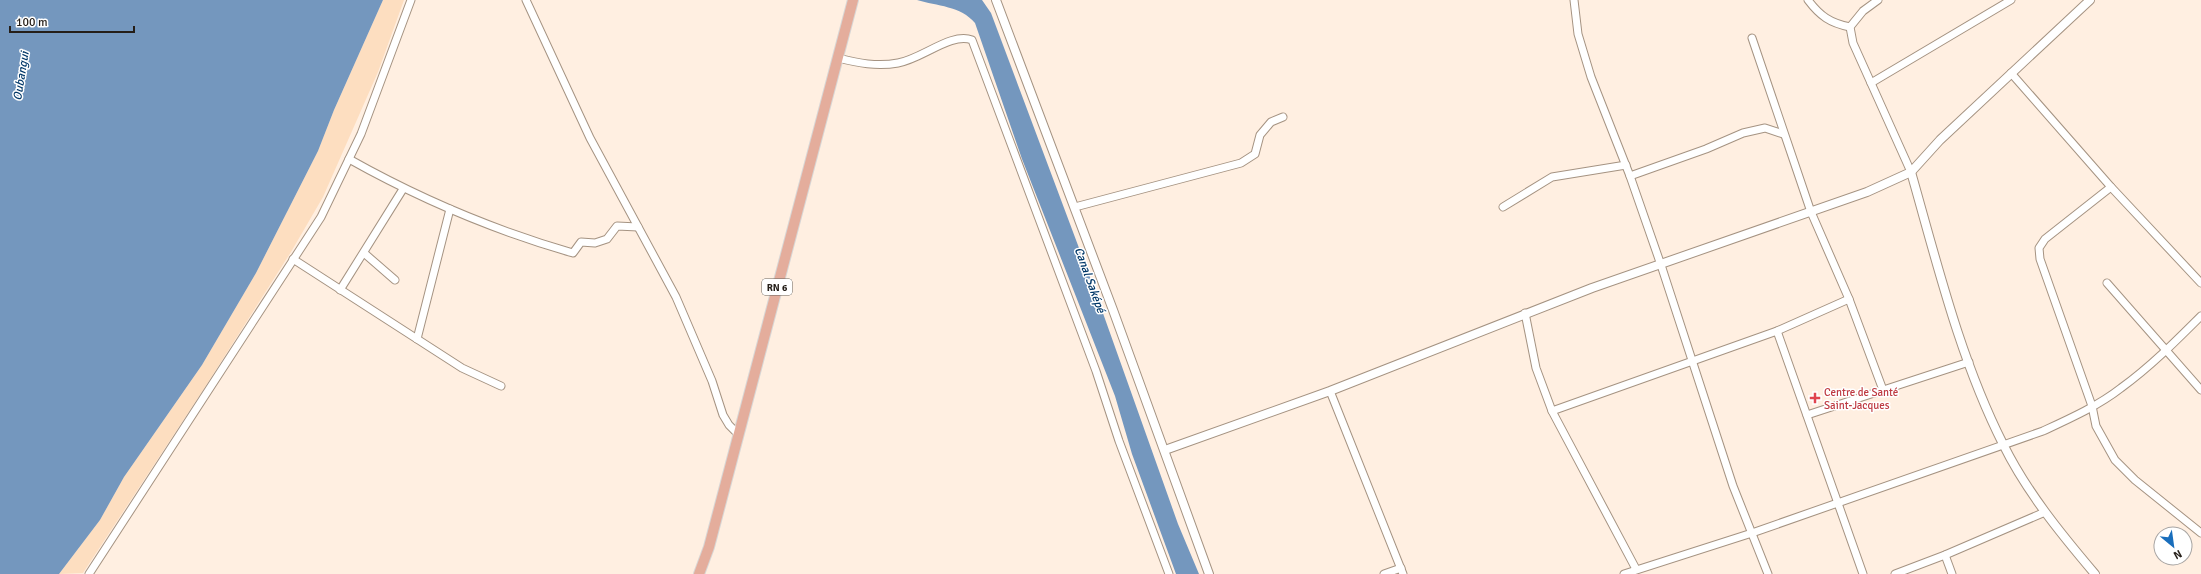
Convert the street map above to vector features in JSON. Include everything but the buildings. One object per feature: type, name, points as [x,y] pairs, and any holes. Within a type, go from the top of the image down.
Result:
[{"type":"main road","name":"RN 6","points":[[699,574],[709,547],[854,0]]},
{"type":"street","points":[[89,574],[321,216],[349,159],[381,85],[411,0]]},
{"type":"street","points":[[526,0],[590,138],[676,297],[712,381],[723,415],[729,425],[738,434]]},
{"type":"street","points":[[996,0],[1075,207],[1209,574]]},
{"type":"street","points":[[1574,0],[1578,34],[1591,78],[1630,176],[1661,265],[1733,486],[1768,574]]},
{"type":"street","points":[[1808,0],[1823,18],[1835,24],[1850,26]]},
{"type":"street","points":[[1850,26],[1863,11],[1878,0]]},
{"type":"street","points":[[1871,83],[2011,0]]},
{"type":"street","points":[[1165,450],[1330,391],[1525,313],[1592,288],[1867,192],[1911,172],[1940,140],[2090,0]]},
{"type":"street","points":[[1850,26],[1853,42],[1911,172],[1969,362],[2003,444],[2045,512],[2095,574]]},
{"type":"street","points":[[838,58],[879,65],[899,63],[919,57],[948,41],[965,38],[972,40],[1067,292],[1113,419],[1119,441],[1169,574]]},
{"type":"street","points":[[1752,38],[1783,134],[1811,212],[1849,298],[1883,390]]},
{"type":"street","points":[[2011,73],[2111,187],[2201,282]]},
{"type":"street","points":[[1075,207],[1241,163],[1255,154],[1260,135],[1271,122],[1284,117]]},
{"type":"street","points":[[1630,176],[1706,149],[1743,133],[1765,128],[1783,134]]},
{"type":"street","points":[[349,159],[403,189],[450,209],[518,237],[573,253],[580,242],[595,242],[608,239],[617,226],[638,227]]},
{"type":"street","points":[[1503,207],[1552,177],[1626,165]]},
{"type":"street","points":[[2111,187],[2045,239],[2039,248],[2040,259],[2092,406],[2096,426],[2115,460],[2136,480],[2201,533]]},
{"type":"street","points":[[340,290],[403,189]]},
{"type":"street","points":[[417,339],[450,209]]},
{"type":"street","points":[[364,252],[395,280]]},
{"type":"street","points":[[293,259],[462,368],[501,386]]},
{"type":"street","points":[[2107,283],[2201,390]]},
{"type":"street","points":[[1552,412],[1777,331],[1849,298]]},
{"type":"street","points":[[1525,313],[1536,368],[1552,412],[1636,569]]},
{"type":"street","points":[[1624,574],[1839,504],[2003,444],[2043,431],[2073,417],[2120,389],[2151,365],[2201,316]]},
{"type":"street","points":[[1777,331],[1863,574]]},
{"type":"street","points":[[1807,415],[1969,362]]},
{"type":"street","points":[[1330,391],[1402,571],[1384,574]]},
{"type":"street","points":[[1894,574],[1945,555],[2045,512]]},
{"type":"street","points":[[1945,555],[1952,574]]},
{"type":"shaded area","points":[[383,0],[404,0],[378,72],[323,197],[291,252],[205,387],[83,573],[59,574],[100,520],[124,477],[202,365],[256,273],[318,151],[334,110]]},
{"type":"water","name":"Oubangui","points":[[0,0],[383,0],[334,110],[318,151],[256,273],[202,365],[124,477],[100,520],[59,574],[0,574]]},
{"type":"water","name":"Canal Saképé","points":[[917,0],[982,0],[991,13],[1094,288],[1178,524],[1199,574],[1176,574],[1132,454],[1115,396],[1022,159],[975,23],[969,17],[956,10]]},
{"type":"place","name":"Centre de Santé Saint-Jacques","points":[[1815,398]]}]
